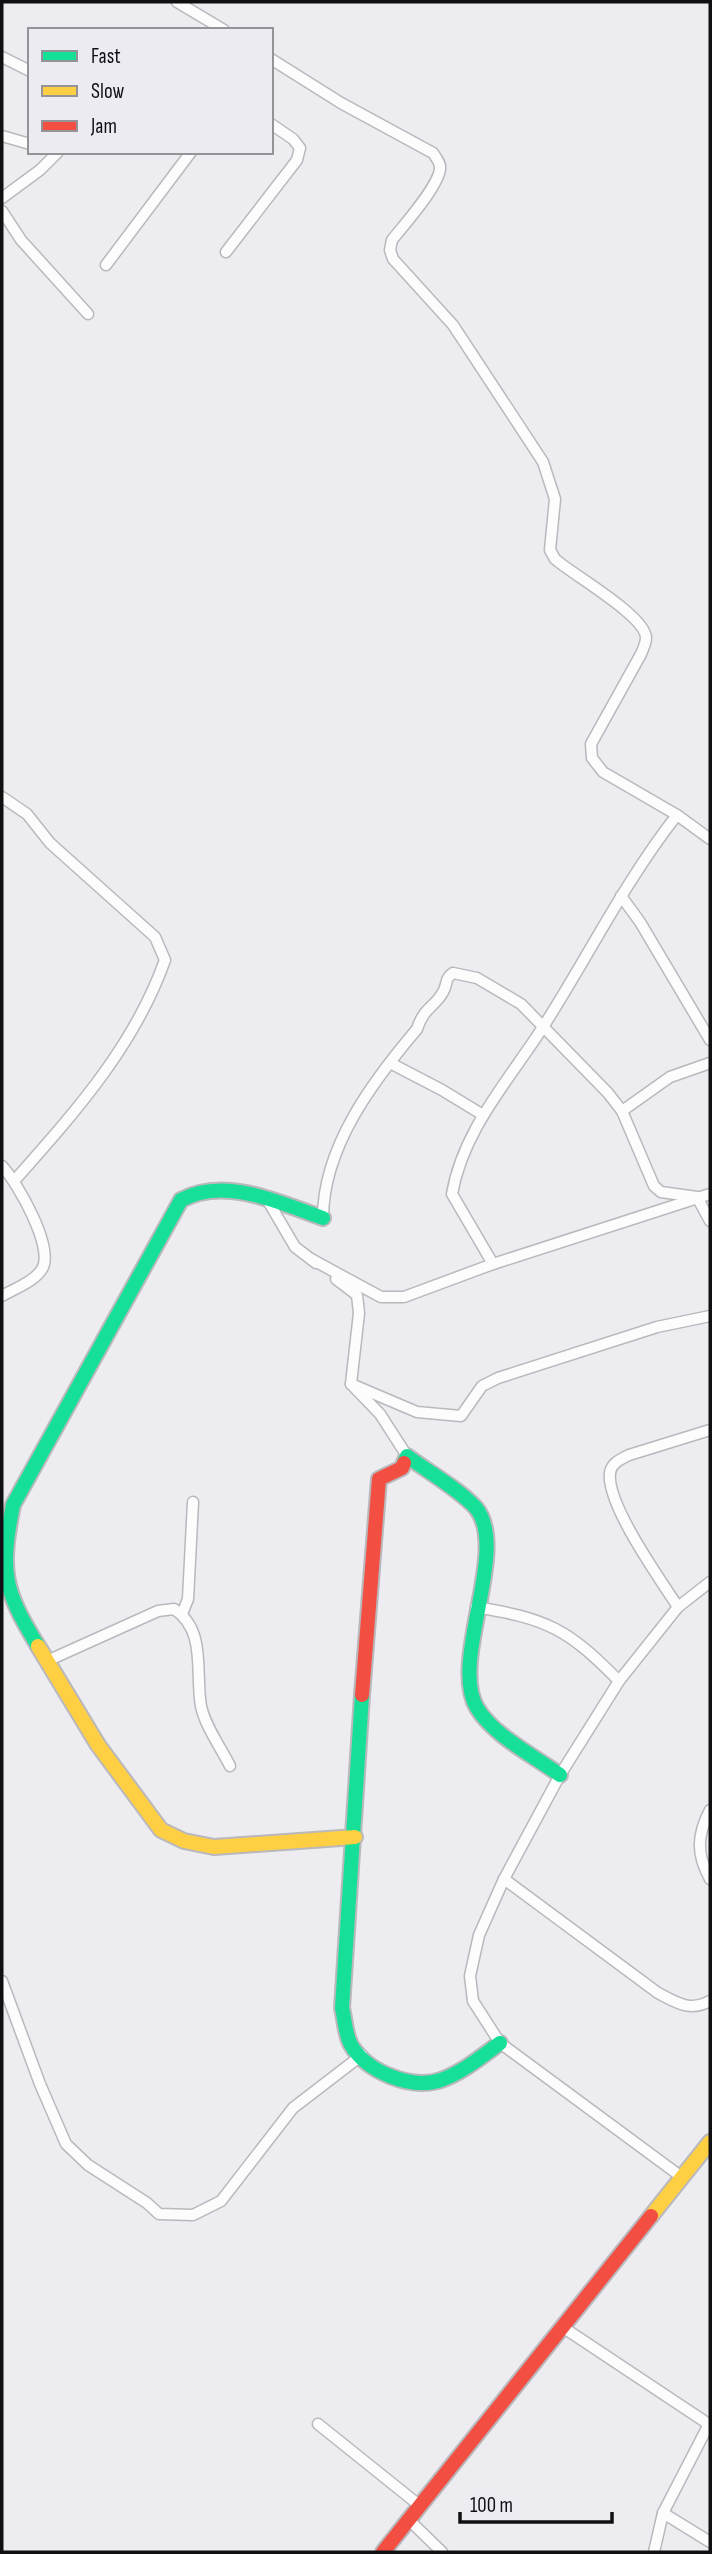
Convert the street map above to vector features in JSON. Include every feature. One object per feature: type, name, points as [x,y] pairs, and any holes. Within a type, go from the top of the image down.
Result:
[{"type":"street","points":[[177,2],[221,28]]},
{"type":"street","points":[[2,57],[28,70]]},
{"type":"street","points":[[273,60],[341,103],[433,153],[439,160],[440,169],[430,188],[392,240],[390,250],[393,259],[453,325],[543,462],[555,499],[550,550],[555,559],[625,610],[644,629],[647,639],[591,744],[592,758],[603,772],[710,839]]},
{"type":"street","points":[[226,252],[297,160],[300,148],[293,139],[273,125]]},
{"type":"street","points":[[2,136],[28,143]]},
{"type":"street","points":[[2,198],[52,154]]},
{"type":"street","points":[[106,265],[189,154]]},
{"type":"street","points":[[2,211],[21,240],[88,314]]},
{"type":"street","points":[[2,797],[27,814],[50,843],[156,937],[164,960],[152,995],[98,1085],[15,1180]]},
{"type":"street","points":[[493,1264],[452,1194],[455,1173],[483,1115],[543,1027],[645,855],[677,816]]},
{"type":"street","points":[[621,897],[710,1040]]},
{"type":"street","points":[[323,1218],[327,1175],[369,1091],[417,1030],[431,1003],[444,992],[445,981],[453,973],[477,978],[521,1004],[622,1111],[654,1186],[661,1192],[697,1197]]},
{"type":"street","points":[[622,1111],[670,1077],[710,1063]]},
{"type":"street","points":[[392,1064],[483,1115]]},
{"type":"street","points":[[2,1166],[15,1180],[46,1255],[42,1270],[36,1276],[2,1296]]},
{"type":"street","points":[[323,1218],[237,1190],[192,1194],[181,1199],[13,1505],[2,1544],[5,1582],[15,1608],[98,1745],[144,1811],[161,1829],[184,1840],[214,1847],[355,1837]]},
{"type":"street","points":[[311,1259],[382,1297],[404,1297],[493,1264],[710,1194]]},
{"type":"street","points":[[697,1197],[710,1221]]},
{"type":"street","points":[[323,1218],[268,1201],[296,1247],[357,1295],[359,1312],[351,1384],[380,1415],[407,1456],[475,1507],[484,1522],[486,1547],[476,1607],[469,1682],[477,1707],[493,1726],[560,1775]]},
{"type":"street","points":[[351,1384],[417,1412],[461,1416],[482,1386],[498,1378],[657,1327],[710,1316]]},
{"type":"street","points":[[678,1607],[642,1550],[613,1496],[610,1474],[617,1461],[629,1455],[710,1430]]},
{"type":"street","points":[[407,1456],[402,1468],[379,1479],[369,1588],[342,2008],[351,2045],[372,2064],[403,2081],[431,2083],[456,2073],[500,2043]]},
{"type":"street","points":[[182,1614],[188,1599],[193,1502]]},
{"type":"street","points":[[683,2178],[500,2043],[473,2001],[470,1976],[479,1935],[504,1879],[560,1775],[619,1681],[678,1607],[710,1582]]},
{"type":"street","points":[[476,1607],[546,1622],[587,1648],[619,1681]]},
{"type":"street","points":[[47,1661],[158,1611],[174,1609],[182,1614],[196,1640],[201,1707],[230,1766]]},
{"type":"street","points":[[710,1810],[700,1829],[698,1850],[710,1879]]},
{"type":"street","points":[[504,1879],[658,1993],[680,2005],[698,2008],[710,2001]]},
{"type":"street","points":[[2,1981],[40,2084],[66,2144],[88,2165],[147,2203],[159,2214],[193,2215],[221,2201],[293,2108],[362,2055]]},
{"type":"street","points":[[383,2552],[710,2142]]},
{"type":"street","points":[[561,2326],[710,2424],[663,2512],[654,2552]]},
{"type":"street","points":[[318,2424],[419,2505]]},
{"type":"street","points":[[663,2512],[710,2542]]},
{"type":"street","points":[[408,2519],[442,2552]]},
{"type":"traffic: fast","points":[[38,1646],[11,1594],[8,1579],[6,1547],[13,1505],[181,1200],[198,1193],[234,1191],[271,1199],[323,1218]]},
{"type":"traffic: fast","points":[[404,1463],[407,1456],[476,1508],[485,1527],[487,1550],[473,1635],[470,1688],[477,1708],[493,1728],[560,1775]]},
{"type":"traffic: fast","points":[[362,1695],[342,2008],[349,2041],[358,2055],[379,2071],[417,2083],[449,2077],[500,2043]]},
{"type":"traffic: slow","points":[[38,1646],[98,1745],[161,1830],[184,1841],[214,1847],[355,1837]]},
{"type":"traffic: slow","points":[[651,2216],[710,2142]]},
{"type":"traffic: jam","points":[[362,1695],[379,1479],[402,1468],[404,1463]]},
{"type":"traffic: jam","points":[[383,2552],[651,2216]]}]
